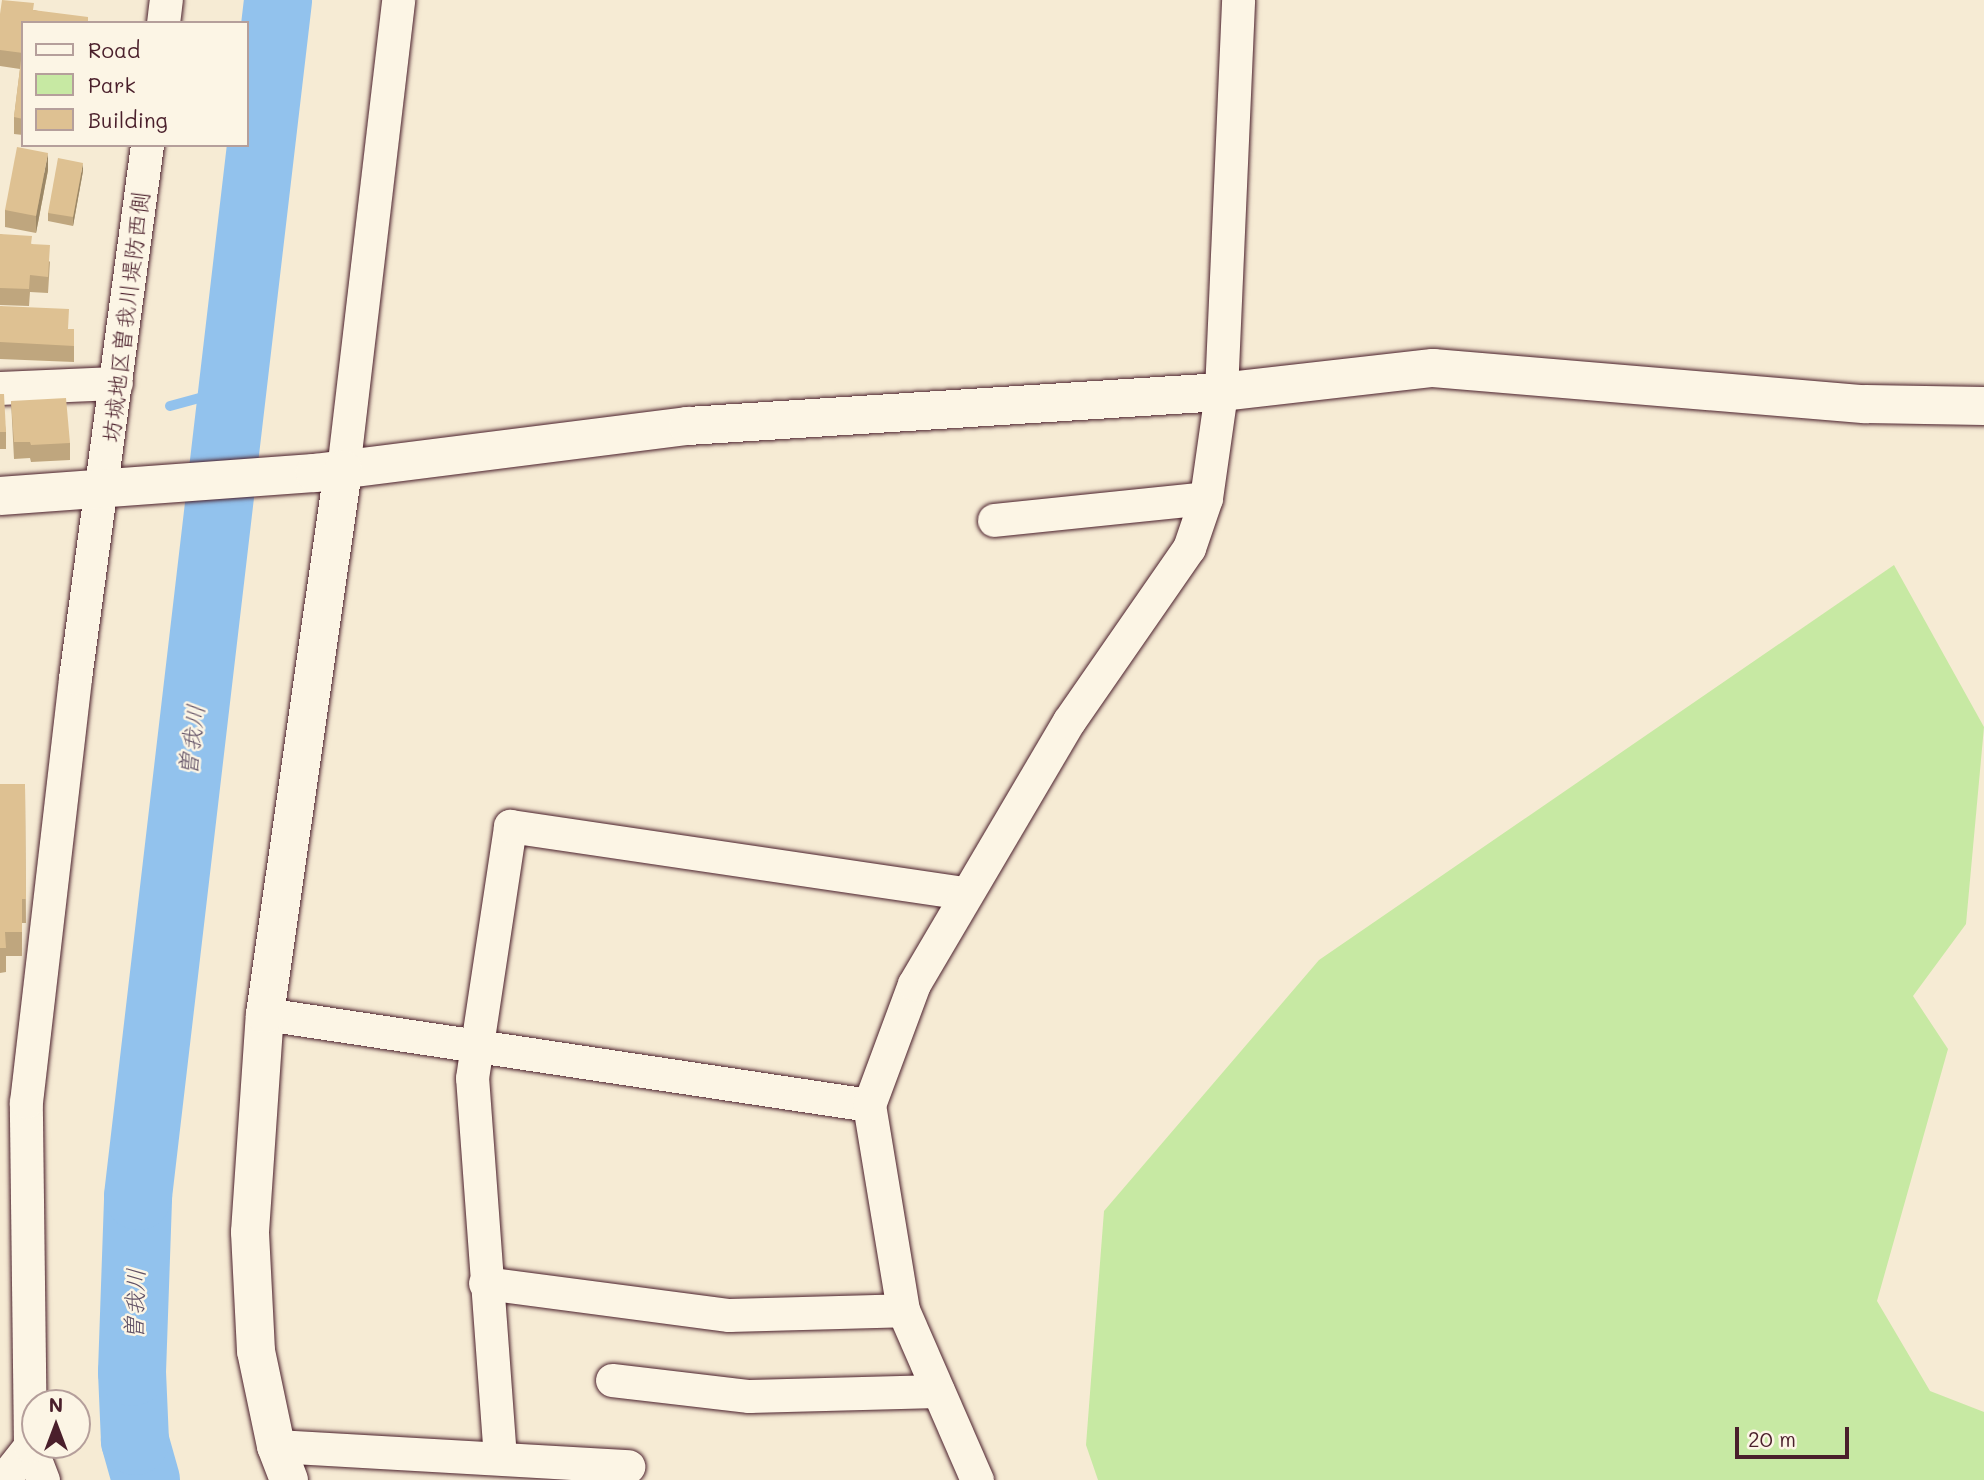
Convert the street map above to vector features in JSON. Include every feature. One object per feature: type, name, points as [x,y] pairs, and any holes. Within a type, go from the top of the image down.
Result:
[{"type":"street","points":[[163,21],[166,0]]},
{"type":"street","points":[[398,0],[329,472],[265,1014],[250,1232],[256,1351],[283,1463],[500,1458],[628,1466]]},
{"type":"street","points":[[977,1480],[903,1310],[869,1105],[914,984],[1069,721],[1189,548],[1206,498],[1221,392],[1238,0]]},
{"type":"street","name":"坊城地区曽我川堤防西側","points":[[27,1389],[13,1102],[75,678],[112,488],[116,383],[147,147]]},
{"type":"street","points":[[0,496],[329,472],[688,426],[1221,392],[1433,369],[1866,404],[1984,406]]},
{"type":"street","points":[[0,388],[116,383]]},
{"type":"street","points":[[994,520],[1206,498]]},
{"type":"street","points":[[500,1458],[471,1078],[510,826],[966,893]]},
{"type":"street","points":[[265,1014],[869,1105]]},
{"type":"street","points":[[485,1283],[729,1315],[903,1310]]},
{"type":"street","points":[[612,1380],[749,1396],[938,1391]]},
{"type":"street","points":[[3,1480],[21,1457]]},
{"type":"street","points":[[35,1459],[43,1480]]},
{"type":"green space","points":[[1894,565],[1984,727],[1966,924],[1913,996],[1948,1049],[1877,1301],[1930,1391],[1984,1412],[1984,1480],[1098,1480],[1086,1445],[1104,1211],[1319,960]]},
{"type":"building","points":[[2,0],[34,3],[33,10],[88,17],[88,21],[21,21],[21,53],[0,50]]},
{"type":"building","points":[[21,60],[21,119],[14,117]]},
{"type":"building","points":[[17,147],[48,153],[36,216],[5,210]]},
{"type":"building","points":[[58,158],[83,163],[73,217],[48,213]]},
{"type":"building","points":[[0,234],[32,236],[31,244],[50,245],[48,277],[30,275],[29,289],[0,288]]},
{"type":"building","points":[[0,306],[69,309],[68,329],[74,329],[74,346],[0,342]]},
{"type":"building","points":[[0,394],[4,394],[6,432],[0,432]]},
{"type":"building","points":[[66,398],[70,443],[31,445],[30,442],[14,442],[11,401]]},
{"type":"building","points":[[0,784],[25,784],[26,899],[22,899],[22,932],[5,932],[6,948],[0,948]]},
{"type":"waterway","name":"曽我川","points":[[146,1480],[135,1441],[132,1372],[138,1196],[278,0]]},
{"type":"waterway","points":[[170,406],[229,390]]}]
